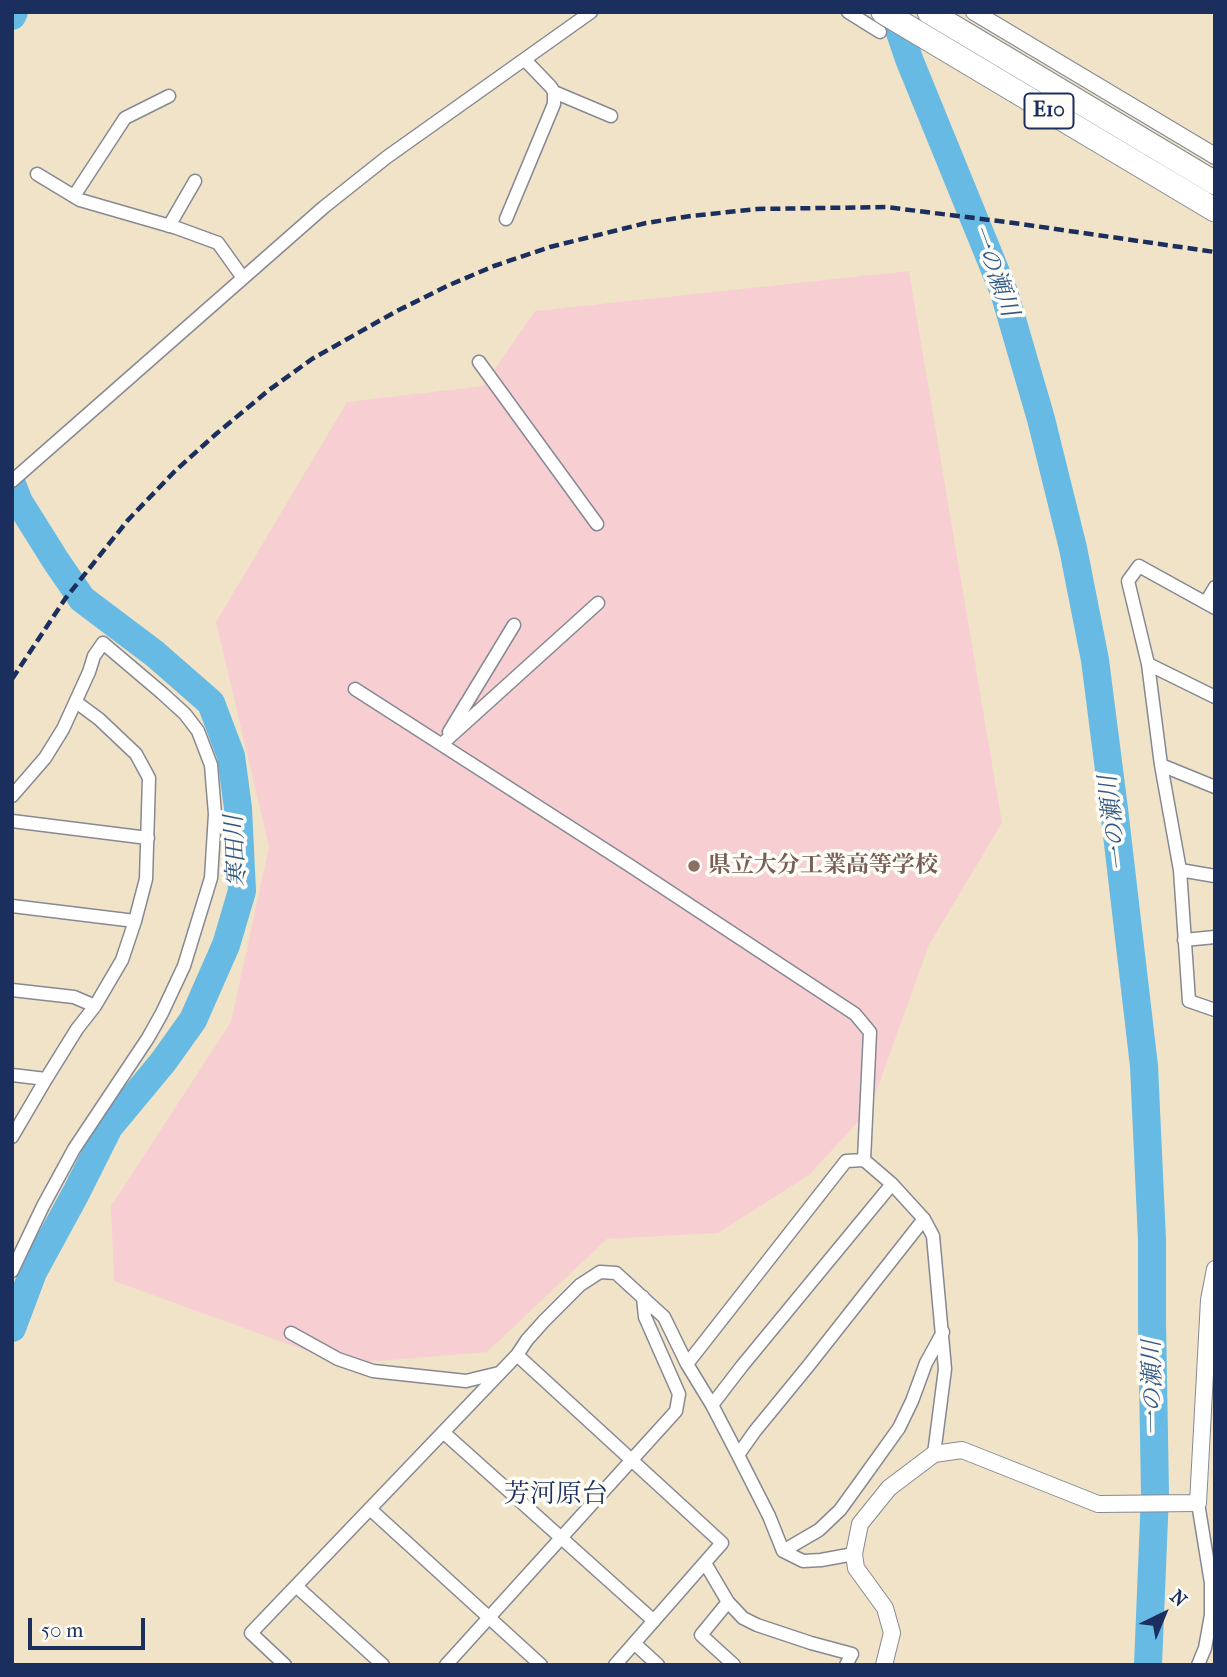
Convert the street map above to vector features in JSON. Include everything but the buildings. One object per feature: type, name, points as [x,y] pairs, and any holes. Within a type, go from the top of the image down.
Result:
[{"type":"highway","name":"E10","points":[[929,12],[1215,183]]},
{"type":"highway","name":"E10","points":[[882,22],[1215,210]]},
{"type":"street","points":[[12,481],[324,207],[387,157],[591,12]]},
{"type":"street","points":[[848,12],[882,22]]},
{"type":"street","points":[[974,12],[1215,156]]},
{"type":"street","points":[[524,60],[554,92],[611,116]]},
{"type":"street","points":[[506,219],[552,110],[554,92]]},
{"type":"street","points":[[74,196],[125,118],[169,96]]},
{"type":"street","points":[[37,174],[80,200],[218,243],[243,278]]},
{"type":"street","points":[[169,226],[195,181]]},
{"type":"street","points":[[479,362],[597,524]]},
{"type":"street","points":[[1215,587],[1210,605],[1139,566],[1128,581],[1148,664],[1161,765],[1180,870],[1189,1001],[1215,1010]]},
{"type":"street","points":[[442,744],[598,603]]},
{"type":"street","points":[[442,744],[514,625]]},
{"type":"street","points":[[12,796],[46,758],[63,729],[94,656],[103,643],[162,693],[198,731],[211,765],[215,814],[211,878],[184,966],[162,1013],[135,1058],[74,1149],[12,1271]]},
{"type":"street","points":[[1148,664],[1215,697]]},
{"type":"street","points":[[355,689],[855,1014],[870,1032],[864,1160]]},
{"type":"street","points":[[12,1137],[122,960],[146,880],[149,778],[136,754],[99,719],[76,702]]},
{"type":"street","points":[[1161,765],[1215,787]]},
{"type":"street","points":[[12,821],[148,838]]},
{"type":"street","points":[[1180,870],[1215,876]]},
{"type":"street","points":[[12,906],[135,922]]},
{"type":"street","points":[[1184,940],[1215,937]]},
{"type":"street","points":[[12,990],[74,997],[94,1006]]},
{"type":"street","points":[[12,1075],[46,1079]]},
{"type":"street","points":[[687,1364],[846,1161],[864,1160],[892,1184],[924,1219],[933,1237],[945,1369],[934,1454]]},
{"type":"street","points":[[712,1405],[892,1184]]},
{"type":"street","points":[[738,1455],[924,1219]]},
{"type":"street","points":[[1198,1665],[1210,1648],[1211,1583],[1198,1503],[1209,1300],[1215,1269]]},
{"type":"street","points":[[285,1665],[251,1633],[516,1355],[544,1321],[580,1285],[600,1272],[616,1273],[664,1317],[738,1455],[769,1516],[783,1551],[803,1561],[854,1554]]},
{"type":"street","points":[[446,1665],[676,1410],[679,1394],[645,1317],[643,1297]]},
{"type":"street","points":[[291,1332],[338,1359],[373,1371],[466,1381],[499,1373]]},
{"type":"street","points":[[783,1551],[819,1530],[840,1510],[899,1428],[926,1363],[943,1332]]},
{"type":"street","points":[[516,1355],[722,1543],[615,1665]]},
{"type":"street","points":[[443,1432],[653,1621]]},
{"type":"street","points":[[884,1665],[892,1633],[885,1608],[856,1568],[854,1554],[860,1524],[889,1488],[934,1454],[961,1450],[1098,1504],[1198,1503]]},
{"type":"street","points":[[370,1509],[541,1665]]},
{"type":"street","points":[[705,1563],[728,1602],[743,1618],[811,1643],[852,1654],[846,1665]]},
{"type":"street","points":[[296,1586],[383,1665]]},
{"type":"street","points":[[728,1602],[701,1634],[734,1665]]},
{"type":"street","points":[[634,1643],[658,1665]]},
{"type":"shaded area","points":[[909,271],[1002,823],[929,945],[870,1109],[809,1175],[718,1233],[607,1239],[487,1352],[343,1364],[114,1281],[111,1206],[231,1022],[269,847],[216,622],[347,402],[483,386],[535,311]]},
{"type":"waterway","name":"寒田川","points":[[12,16],[14,12]]},
{"type":"waterway","name":"一の瀬川","points":[[893,12],[909,59],[1004,292],[1041,419],[1073,548],[1095,660],[1144,1066],[1152,1240],[1155,1494],[1148,1665]]},
{"type":"waterway","name":"寒田川","points":[[12,484],[19,502],[82,599],[155,654],[211,703],[231,756],[238,808],[242,891],[226,945],[193,1020],[163,1062],[109,1127],[33,1272],[12,1328]]},
{"type":"railway","points":[[12,679],[65,599],[128,520],[175,471],[216,434],[312,359],[395,312],[494,266],[550,247],[646,223],[757,209],[886,207],[1215,252]]},
{"type":"place","name":"県立大分工業高等学校","points":[[694,866]]},
{"type":"district","name":"芳河原台","points":[[556,1496]]}]
